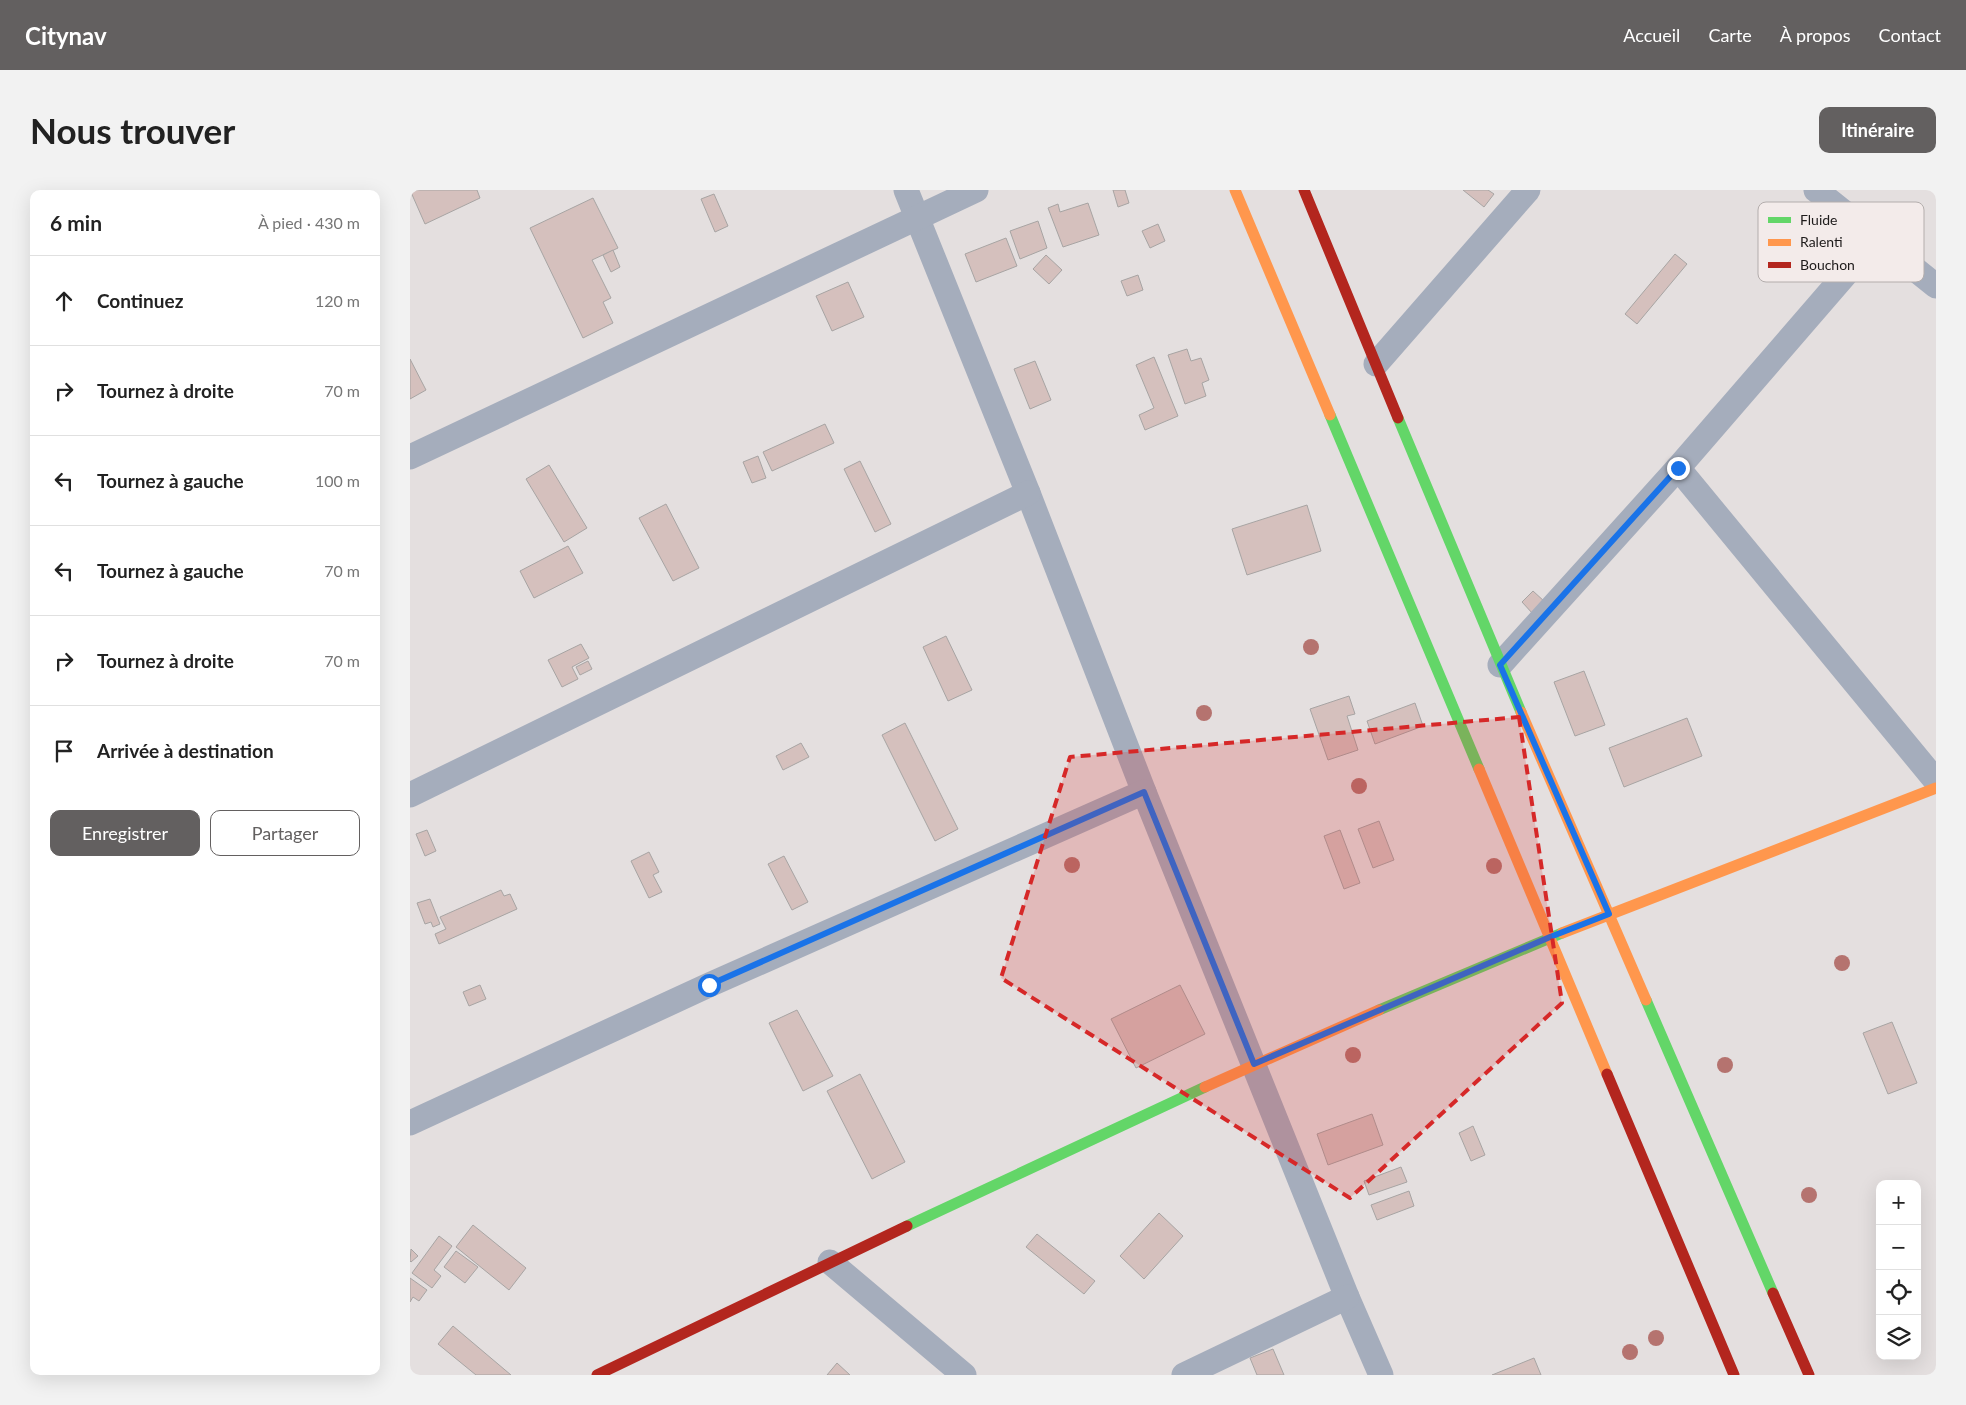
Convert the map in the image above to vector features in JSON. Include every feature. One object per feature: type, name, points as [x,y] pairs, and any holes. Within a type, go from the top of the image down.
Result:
[{"type":"main road","points":[[1236,190],[1734,1375]]},
{"type":"main road","points":[[1304,190],[1500,665],[1809,1375]]},
{"type":"main road","points":[[597,1375],[830,1262],[1254,1064],[1550,937],[1936,788]]},
{"type":"street","points":[[906,190],[1028,493],[1144,792],[1347,1297],[1381,1375]]},
{"type":"street","points":[[410,457],[976,190]]},
{"type":"street","points":[[1376,364],[1528,190]]},
{"type":"street","points":[[1816,190],[1831,202]]},
{"type":"street","points":[[1924,277],[1936,286]]},
{"type":"street","points":[[1500,665],[1678,468],[1839,282]]},
{"type":"street","points":[[1678,468],[1936,780]]},
{"type":"street","points":[[410,795],[1028,493]]},
{"type":"street","points":[[410,1123],[709,985],[1144,792]]},
{"type":"street","points":[[830,1262],[964,1375]]},
{"type":"street","points":[[1184,1375],[1347,1297]]},
{"type":"highlighted area","points":[[1519,717],[1562,1003],[1350,1198],[1001,978],[1070,757]]},
{"type":"building","points":[[410,190],[477,190],[480,198],[425,224]]},
{"type":"building","points":[[1113,190],[1125,190],[1129,203],[1118,207]]},
{"type":"building","points":[[1463,190],[1488,190],[1494,194],[1484,207]]},
{"type":"building","points":[[714,194],[728,226],[715,232],[701,199]]},
{"type":"building","points":[[593,198],[618,248],[592,260],[611,298],[603,302],[613,323],[583,338],[530,228]]},
{"type":"building","points":[[1088,203],[1099,235],[1063,247],[1048,208],[1058,204],[1060,212]]},
{"type":"building","points":[[1038,221],[1047,248],[1020,259],[1010,231]]},
{"type":"building","points":[[1158,224],[1165,241],[1150,248],[1142,231]]},
{"type":"building","points":[[1006,238],[1017,266],[976,282],[965,254]]},
{"type":"building","points":[[613,250],[620,267],[611,272],[603,255]]},
{"type":"building","points":[[1675,254],[1687,264],[1637,324],[1625,314]]},
{"type":"building","points":[[1046,255],[1062,270],[1049,284],[1033,269]]},
{"type":"building","points":[[1138,275],[1143,290],[1127,296],[1121,281]]},
{"type":"building","points":[[848,282],[864,317],[832,331],[816,296]]},
{"type":"building","points":[[1187,349],[1191,361],[1201,358],[1209,380],[1202,383],[1206,396],[1185,404],[1168,355]]},
{"type":"building","points":[[1154,357],[1178,416],[1145,430],[1139,415],[1154,408],[1136,365]]},
{"type":"building","points":[[410,359],[426,390],[410,399]]},
{"type":"building","points":[[1035,361],[1051,400],[1030,409],[1014,369]]},
{"type":"building","points":[[825,424],[834,443],[772,471],[763,452]]},
{"type":"building","points":[[758,456],[766,478],[752,483],[743,462]]},
{"type":"building","points":[[860,461],[891,524],[875,532],[844,469]]},
{"type":"building","points":[[549,465],[587,528],[564,542],[526,479]]},
{"type":"building","points":[[666,504],[699,568],[673,581],[639,518]]},
{"type":"building","points":[[1307,505],[1321,551],[1247,575],[1232,529]]},
{"type":"building","points":[[568,546],[583,573],[534,598],[520,571]]},
{"type":"building","points":[[1533,591],[1545,602],[1533,614],[1522,602]]},
{"type":"building","points":[[946,636],[972,690],[948,701],[923,647]]},
{"type":"building","points":[[581,644],[589,658],[572,667],[578,679],[562,687],[548,660]]},
{"type":"building","points":[[588,661],[592,669],[580,675],[576,667]]},
{"type":"building","points":[[1584,671],[1605,725],[1575,736],[1554,682]]},
{"type":"building","points":[[1349,696],[1355,714],[1347,716],[1358,750],[1328,760],[1310,709]]},
{"type":"building","points":[[1415,703],[1423,726],[1375,744],[1367,721]]},
{"type":"building","points":[[1687,718],[1702,756],[1624,787],[1609,748]]},
{"type":"building","points":[[905,723],[958,829],[935,841],[882,735]]},
{"type":"building","points":[[801,743],[809,757],[783,770],[776,756]]},
{"type":"building","points":[[1379,821],[1394,860],[1373,868],[1358,829]]},
{"type":"building","points":[[427,830],[436,851],[425,856],[416,834]]},
{"type":"building","points":[[1340,830],[1360,883],[1344,889],[1324,836]]},
{"type":"building","points":[[649,852],[659,872],[653,875],[662,892],[649,898],[631,861]]},
{"type":"building","points":[[784,856],[808,902],[792,910],[768,864]]},
{"type":"building","points":[[501,890],[504,896],[510,894],[517,909],[439,944],[435,934],[446,929],[440,917]]},
{"type":"building","points":[[430,899],[440,924],[433,927],[431,922],[425,924],[417,903]]},
{"type":"building","points":[[480,985],[486,999],[469,1006],[463,992]]},
{"type":"building","points":[[1180,985],[1205,1034],[1136,1068],[1111,1019]]},
{"type":"building","points":[[797,1010],[833,1076],[803,1091],[769,1023]]},
{"type":"building","points":[[1892,1022],[1917,1083],[1888,1094],[1863,1033]]},
{"type":"building","points":[[860,1074],[905,1162],[872,1179],[827,1091]]},
{"type":"building","points":[[1372,1114],[1383,1145],[1328,1165],[1317,1134]]},
{"type":"building","points":[[1473,1126],[1485,1155],[1471,1161],[1459,1133]]},
{"type":"building","points":[[1401,1167],[1407,1182],[1369,1195],[1364,1181]]},
{"type":"building","points":[[1409,1191],[1414,1206],[1377,1220],[1371,1205]]},
{"type":"building","points":[[1159,1213],[1183,1236],[1144,1279],[1120,1256]]},
{"type":"building","points":[[473,1225],[526,1268],[509,1290],[456,1247]]},
{"type":"building","points":[[1037,1234],[1095,1281],[1084,1294],[1026,1247]]},
{"type":"building","points":[[439,1236],[452,1246],[434,1270],[441,1276],[432,1288],[412,1273]]},
{"type":"building","points":[[411,1249],[418,1256],[411,1262],[410,1261]]},
{"type":"building","points":[[456,1251],[478,1267],[465,1283],[444,1267]]},
{"type":"building","points":[[410,1278],[427,1290],[419,1301],[413,1297],[410,1302]]},
{"type":"building","points":[[453,1326],[511,1375],[476,1375],[438,1344]]},
{"type":"building","points":[[1273,1349],[1284,1375],[1257,1375],[1250,1358]]},
{"type":"building","points":[[1534,1358],[1541,1375],[1492,1375]]},
{"type":"building","points":[[837,1363],[850,1375],[827,1375]]},
{"type":"traffic: fast","points":[[1330,415],[1479,769]]},
{"type":"traffic: fast","points":[[1398,418],[1521,712]]},
{"type":"traffic: fast","points":[[1379,1010],[1562,933]]},
{"type":"traffic: fast","points":[[1646,1000],[1773,1293]]},
{"type":"traffic: fast","points":[[907,1226],[1205,1087]]},
{"type":"traffic: slow","points":[[1235,190],[1330,415]]},
{"type":"traffic: slow","points":[[1521,712],[1646,1000]]},
{"type":"traffic: slow","points":[[1479,769],[1607,1074]]},
{"type":"traffic: slow","points":[[1562,933],[1936,788]]},
{"type":"traffic: slow","points":[[1205,1087],[1379,1010]]},
{"type":"traffic: jam","points":[[1304,190],[1398,418]]},
{"type":"traffic: jam","points":[[1607,1074],[1734,1375]]},
{"type":"traffic: jam","points":[[597,1375],[907,1226]]},
{"type":"traffic: jam","points":[[1773,1293],[1809,1375]]},
{"type":"route","points":[[709,985],[1144,792],[1254,1064],[1550,937],[1609,914],[1500,665],[1678,468]]}]
